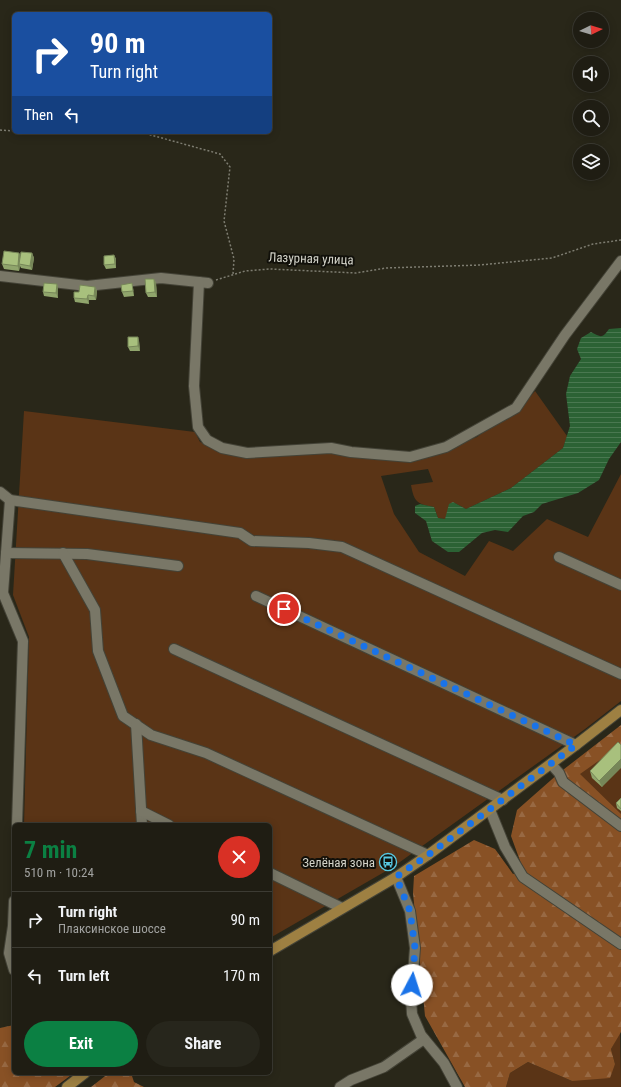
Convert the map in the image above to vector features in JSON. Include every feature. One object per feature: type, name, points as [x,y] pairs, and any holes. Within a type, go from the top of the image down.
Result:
[{"type":"main road","points":[[272,949],[396,877],[490,810],[621,710]]},
{"type":"main road","points":[[67,1087],[82,1075]]},
{"type":"street","points":[[0,276],[87,286],[161,278],[203,283],[194,386],[198,427],[207,440],[222,448],[247,453],[331,448],[351,452],[410,457],[446,447],[516,408],[565,336],[621,261]]},
{"type":"street","points":[[0,492],[10,500],[240,533],[252,541],[310,543],[342,547],[621,674]]},
{"type":"street","points":[[10,500],[3,593],[23,641],[17,823]]},
{"type":"street","points":[[6,553],[87,554],[178,566]]},
{"type":"street","points":[[63,553],[95,610],[98,651],[123,716],[152,735],[206,753],[428,855]]},
{"type":"street","points":[[559,557],[621,585]]},
{"type":"street","points":[[256,596],[576,745]]},
{"type":"street","points":[[174,648],[503,800]]},
{"type":"street","points":[[136,724],[142,823]]},
{"type":"street","points":[[551,764],[559,773],[563,782],[621,826]]},
{"type":"street","points":[[490,810],[505,847],[523,877],[621,944]]},
{"type":"street","points":[[141,812],[165,823]]},
{"type":"street","points":[[272,874],[342,908]]},
{"type":"street","points":[[396,877],[410,911],[415,948],[411,998],[412,1014],[421,1035],[444,1063],[457,1087]]},
{"type":"street","points":[[12,933],[9,953],[12,963]]},
{"type":"street","points":[[340,1087],[351,1080],[384,1067],[424,1039]]},
{"type":"path","points":[[0,130],[12,131]]},
{"type":"path","points":[[147,134],[220,154],[230,167],[224,221],[234,259],[233,274]]},
{"type":"path","name":"Лазурная улица","points":[[203,283],[245,271],[270,269],[356,273],[386,268],[488,264],[552,258],[593,244],[621,240]]},
{"type":"shaded area","points":[[621,328],[621,442],[609,459],[599,480],[578,493],[542,504],[534,512],[523,516],[508,532],[495,530],[482,533],[459,552],[448,552],[432,541],[426,521],[415,513],[415,506],[420,504],[434,507],[438,518],[445,519],[449,504],[453,502],[466,509],[511,488],[563,448],[570,426],[566,394],[570,376],[581,359],[577,349],[581,338],[591,332],[603,336],[609,329]]},
{"type":"shaded area","points":[[535,391],[567,436],[563,448],[511,488],[466,509],[453,502],[445,519],[438,518],[434,507],[420,503],[413,495],[411,485],[433,482],[428,469],[381,476],[394,514],[419,552],[465,576],[489,541],[513,551],[547,519],[588,537],[621,474],[621,701],[585,729],[393,867],[272,937],[272,823],[24,823],[29,637],[13,595],[24,411],[195,432],[200,442],[245,458],[321,451],[419,458],[477,437],[492,425],[517,412]]},
{"type":"shaded area","points":[[621,739],[621,826],[563,782]]},
{"type":"shaded area","points":[[620,1032],[621,1087],[506,1087],[510,1073],[528,1062],[572,1081],[615,1064],[611,1049]]},
{"type":"green space","points":[[621,725],[621,745],[580,774],[621,814],[621,1032],[611,1049],[615,1064],[610,1078],[572,1081],[528,1062],[510,1073],[506,1087],[465,1087],[425,1016],[413,893],[414,876],[474,840],[495,849],[513,874],[523,869],[511,836],[517,810],[559,773]]},
{"type":"green space","points":[[12,1025],[12,1075],[71,1075],[55,1087],[0,1087],[0,1028]]},
{"type":"green space","points":[[106,1075],[132,1075],[134,1082],[144,1087],[91,1087]]},
{"type":"building","points":[[4,251],[19,253],[18,266],[2,264]]},
{"type":"building","points":[[21,252],[32,253],[30,266],[19,264]]},
{"type":"building","points":[[114,255],[115,264],[104,265],[104,256]]},
{"type":"building","points":[[145,279],[154,279],[155,292],[146,293]]},
{"type":"building","points":[[44,283],[57,284],[56,293],[43,292]]},
{"type":"building","points":[[132,283],[133,291],[122,292],[121,285]]},
{"type":"building","points":[[80,285],[95,287],[94,296],[88,295],[87,299],[74,298],[74,292],[79,292]]},
{"type":"building","points":[[128,337],[138,337],[138,346],[128,347]]},
{"type":"building","points":[[618,742],[621,745],[621,759],[599,781],[590,771]]},
{"type":"building","points":[[621,798],[621,809],[616,803]]},
{"type":"place","name":"Зелёная зона","points":[[388,862]]},
{"type":"route","points":[[284,609],[576,745],[396,877],[410,911],[415,948],[412,985]]}]
